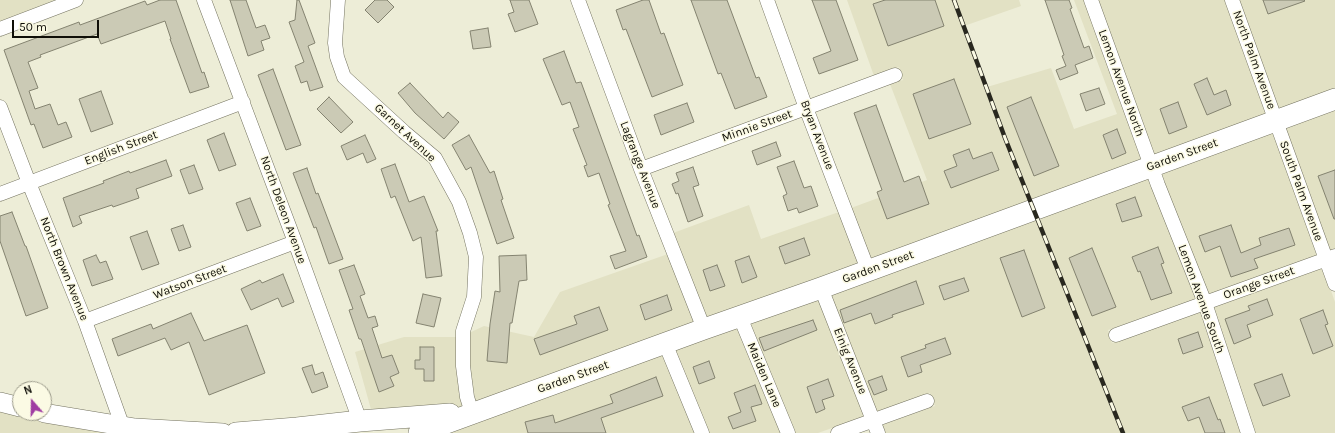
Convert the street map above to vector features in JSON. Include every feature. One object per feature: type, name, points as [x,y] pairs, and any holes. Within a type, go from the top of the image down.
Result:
[{"type":"main road","name":"Garden Street","points":[[419,433],[821,288],[1335,99]]},
{"type":"main road","points":[[236,433],[360,421],[472,413]]},
{"type":"street","points":[[0,29],[76,0]]},
{"type":"street","name":"North Deleon Avenue","points":[[204,0],[295,242],[360,421]]},
{"type":"street","name":"Garnet Avenue","points":[[338,0],[335,43],[337,57],[344,77],[435,158],[459,202],[470,233],[476,257],[474,296],[463,331],[463,366],[472,413]]},
{"type":"street","name":"Bryan Avenue","points":[[767,0],[806,108],[868,270]]},
{"type":"street","name":"Lemon Avenue North","points":[[1092,0],[1151,166]]},
{"type":"street","name":"North Palm Avenue","points":[[1232,0],[1276,121]]},
{"type":"street","name":"Lagrange Avenue","points":[[581,1],[641,169],[704,329]]},
{"type":"street","name":"Minnie Street","points":[[641,169],[895,75]]},
{"type":"street","name":"English Street","points":[[0,194],[243,102]]},
{"type":"street","name":"North Brown Avenue","points":[[0,107],[85,321],[124,429]]},
{"type":"street","name":"South Palm Avenue","points":[[1276,121],[1331,258],[1335,284]]},
{"type":"street","name":"Lemon Avenue South","points":[[1151,166],[1204,303],[1248,433]]},
{"type":"street","name":"Watson Street","points":[[85,321],[295,242]]},
{"type":"street","name":"Orange Street","points":[[1116,335],[1331,258]]},
{"type":"street","name":"Einig Avenue","points":[[821,288],[876,427]]},
{"type":"street","name":"Maiden Lane","points":[[740,317],[788,433]]},
{"type":"street","points":[[665,344],[702,433]]},
{"type":"street","points":[[838,433],[876,427],[927,401]]},
{"type":"street","points":[[0,402],[12,405]]},
{"type":"street","points":[[52,414],[124,429],[135,428],[223,433]]},
{"type":"shaded area","points":[[0,0],[57,0],[0,22]]},
{"type":"shaded area","points":[[847,0],[1019,0],[1021,6],[964,26],[987,87],[1051,68],[1074,129],[1117,114],[1074,0],[1085,0],[1143,162],[871,262],[851,208],[927,180],[890,84],[903,80],[899,67],[874,76]]},
{"type":"shaded area","points":[[1098,0],[1225,0],[1268,117],[1155,157]]},
{"type":"shaded area","points":[[1238,0],[1335,0],[1335,91],[1279,112]]},
{"type":"shaded area","points":[[1335,106],[1335,249],[1329,251],[1284,125]]},
{"type":"shaded area","points":[[1272,129],[1318,255],[1208,295],[1159,170]]},
{"type":"shaded area","points":[[1148,174],[1196,299],[1108,330],[1112,343],[1201,311],[1241,433],[885,433],[882,425],[935,406],[930,393],[877,412],[829,292]]},
{"type":"shaded area","points":[[749,205],[761,239],[839,212],[860,266],[707,321],[673,233]]},
{"type":"shaded area","points":[[668,254],[696,325],[476,404],[469,366],[469,333],[484,326],[534,337],[560,292]]},
{"type":"shaded area","points":[[1323,268],[1335,302],[1335,433],[1254,433],[1212,307]]},
{"type":"shaded area","points":[[817,296],[866,416],[818,433],[794,433],[748,321]]},
{"type":"shaded area","points":[[737,325],[781,433],[708,433],[673,348]]},
{"type":"shaded area","points":[[404,337],[457,337],[464,407],[372,413],[355,352]]},
{"type":"shaded area","points":[[662,352],[695,433],[438,433]]},
{"type":"shaded area","points":[[0,408],[12,411],[12,421],[51,421],[119,433],[0,433]]},
{"type":"building","points":[[160,0],[176,0],[202,73],[204,72],[209,87],[190,93],[165,21],[101,44],[97,34],[40,55],[41,57],[28,62],[38,88],[29,91],[35,109],[50,104],[58,125],[66,122],[72,137],[43,148],[34,124],[31,125],[4,50],[79,22],[80,25],[145,1],[147,5]]},
{"type":"building","points":[[230,0],[246,0],[256,28],[265,25],[270,38],[261,41],[264,50],[248,56]]},
{"type":"building","points":[[297,0],[299,0],[315,43],[308,46],[323,87],[310,91],[307,81],[301,83],[295,66],[304,62],[289,22],[295,20]]},
{"type":"building","points":[[375,0],[387,0],[394,7],[378,23],[365,10]]},
{"type":"building","points":[[510,0],[529,0],[538,24],[515,32],[508,14],[514,12]]},
{"type":"building","points":[[643,0],[649,0],[661,34],[664,33],[683,85],[652,97],[626,29],[623,30],[616,10]]},
{"type":"building","points":[[691,0],[727,0],[756,78],[759,77],[767,97],[735,109],[721,73],[718,74]]},
{"type":"building","points":[[812,0],[836,0],[858,60],[819,74],[813,58],[831,51]]},
{"type":"building","points":[[885,0],[935,0],[944,26],[888,46],[873,4]]},
{"type":"building","points":[[1045,0],[1069,0],[1072,8],[1070,9],[1084,48],[1089,46],[1093,58],[1075,65],[1078,73],[1060,80],[1056,70],[1066,66],[1062,56],[1064,55]]},
{"type":"building","points":[[1263,0],[1304,0],[1305,1],[1268,14]]},
{"type":"building","points":[[488,28],[491,47],[473,49],[470,31]]},
{"type":"building","points":[[564,51],[576,83],[581,82],[637,236],[639,235],[647,257],[615,269],[610,256],[626,251],[608,205],[610,204],[599,173],[588,177],[584,166],[587,165],[573,129],[579,127],[570,102],[562,105],[543,59]]},
{"type":"building","points":[[273,69],[301,145],[286,150],[258,75]]},
{"type":"building","points":[[1207,78],[1214,95],[1226,90],[1231,105],[1207,115],[1194,84]]},
{"type":"building","points":[[954,79],[971,124],[929,139],[913,94]]},
{"type":"building","points":[[410,83],[443,118],[448,112],[459,122],[444,139],[415,113],[398,93]]},
{"type":"building","points":[[1099,88],[1105,104],[1086,111],[1080,94]]},
{"type":"building","points":[[101,91],[113,124],[91,132],[79,99]]},
{"type":"building","points":[[329,97],[353,122],[341,133],[317,109]]},
{"type":"building","points":[[1031,97],[1059,166],[1034,176],[1007,107]]},
{"type":"building","points":[[1178,102],[1187,127],[1169,134],[1160,109]]},
{"type":"building","points":[[687,103],[694,122],[661,135],[654,115]]},
{"type":"building","points":[[876,105],[904,182],[919,176],[929,204],[887,219],[877,192],[882,190],[854,113]]},
{"type":"building","points":[[1117,129],[1126,153],[1112,159],[1103,135]]},
{"type":"building","points":[[224,133],[236,165],[219,171],[207,140]]},
{"type":"building","points":[[365,135],[376,159],[367,163],[363,153],[347,160],[341,146]]},
{"type":"building","points":[[469,135],[490,173],[494,171],[503,199],[501,200],[514,238],[497,244],[471,167],[466,170],[452,145]]},
{"type":"building","points":[[776,142],[781,156],[757,165],[752,151]]},
{"type":"building","points":[[969,149],[973,159],[992,152],[999,170],[951,188],[944,171],[957,166],[953,155]]},
{"type":"building","points":[[166,160],[172,176],[136,189],[139,198],[79,216],[82,223],[73,227],[63,198],[104,183],[103,181],[129,171],[130,173]]},
{"type":"building","points":[[794,161],[804,188],[811,186],[818,206],[799,213],[797,208],[788,211],[783,196],[787,194],[777,167]]},
{"type":"building","points":[[395,164],[409,202],[424,196],[438,231],[436,231],[442,276],[426,278],[421,237],[413,241],[395,196],[391,198],[381,169]]},
{"type":"building","points":[[194,165],[203,189],[189,194],[180,170]]},
{"type":"building","points":[[693,167],[699,185],[693,187],[703,216],[688,222],[678,193],[676,194],[672,184],[679,181],[676,173]]},
{"type":"building","points":[[307,168],[343,259],[329,264],[316,227],[314,228],[293,173]]},
{"type":"building","points":[[1335,170],[1335,219],[1334,219],[1318,176]]},
{"type":"building","points":[[1135,197],[1142,216],[1122,222],[1116,204]]},
{"type":"building","points":[[250,198],[261,226],[247,231],[236,203]]},
{"type":"building","points":[[12,212],[48,308],[26,316],[0,241],[0,216]]},
{"type":"building","points":[[183,225],[191,247],[179,251],[171,229]]},
{"type":"building","points":[[1231,225],[1241,253],[1261,245],[1259,238],[1289,228],[1295,245],[1254,259],[1258,268],[1231,277],[1220,246],[1205,252],[1199,236]]},
{"type":"building","points":[[147,231],[159,264],[142,270],[130,237]]},
{"type":"building","points":[[804,238],[810,255],[785,264],[779,247]]},
{"type":"building","points":[[1158,247],[1164,263],[1161,264],[1172,293],[1151,300],[1140,271],[1138,272],[1132,257]]},
{"type":"building","points":[[1092,248],[1116,307],[1092,316],[1069,258]]},
{"type":"building","points":[[1024,250],[1045,308],[1022,317],[1000,258]]},
{"type":"building","points":[[96,255],[100,263],[106,261],[113,279],[92,286],[83,260]]},
{"type":"building","points":[[526,255],[527,280],[519,281],[512,323],[510,323],[507,363],[487,361],[490,324],[495,291],[500,292],[499,256]]},
{"type":"building","points":[[749,256],[757,277],[742,283],[735,261]]},
{"type":"building","points":[[354,265],[365,294],[360,296],[368,318],[375,316],[378,326],[372,328],[382,358],[392,355],[399,373],[390,377],[394,386],[379,392],[361,339],[359,339],[349,310],[353,309],[339,270]]},
{"type":"building","points":[[717,265],[725,286],[710,291],[703,270]]},
{"type":"building","points":[[283,274],[294,302],[282,307],[278,298],[251,310],[241,289],[260,280],[262,283]]},
{"type":"building","points":[[964,278],[969,291],[944,300],[939,286]]},
{"type":"building","points":[[916,281],[924,304],[892,315],[893,317],[875,324],[871,313],[844,323],[840,310]]},
{"type":"building","points":[[423,294],[441,298],[434,327],[416,323]]},
{"type":"building","points":[[667,295],[672,310],[645,320],[640,305]]},
{"type":"building","points":[[1267,299],[1273,315],[1247,325],[1251,337],[1234,344],[1225,319],[1250,310],[1248,306]]},
{"type":"building","points":[[599,307],[608,330],[540,355],[534,339],[577,324],[574,316]]},
{"type":"building","points":[[1323,310],[1328,324],[1325,325],[1333,346],[1313,354],[1300,319]]},
{"type":"building","points":[[191,313],[204,341],[247,325],[265,373],[209,395],[189,342],[171,350],[165,338],[118,356],[112,339],[151,324],[153,329]]},
{"type":"building","points":[[813,320],[817,330],[764,351],[759,338]]},
{"type":"building","points":[[1198,332],[1203,347],[1183,354],[1178,339]]},
{"type":"building","points":[[945,338],[951,354],[920,365],[922,372],[908,377],[901,357],[926,348],[925,345]]},
{"type":"building","points":[[420,347],[434,347],[434,381],[424,381],[424,369],[415,369],[415,360],[420,360]]},
{"type":"building","points":[[709,361],[715,378],[699,384],[693,367]]},
{"type":"building","points":[[312,365],[315,375],[323,372],[328,387],[312,393],[302,368]]},
{"type":"building","points":[[1282,374],[1290,396],[1263,406],[1254,384]]},
{"type":"building","points":[[882,376],[887,390],[874,395],[868,381]]},
{"type":"building","points":[[656,377],[663,396],[601,418],[606,433],[528,433],[525,422],[553,415],[555,423],[613,403],[610,395]]},
{"type":"building","points":[[828,379],[834,396],[822,400],[825,409],[816,413],[807,387]]},
{"type":"building","points":[[755,385],[762,404],[751,407],[756,421],[733,429],[728,417],[741,412],[734,393]]},
{"type":"building","points":[[1209,397],[1225,433],[1205,433],[1199,417],[1188,421],[1182,407]]},
{"type":"railway","points":[[954,0],[1005,138],[1123,433]]}]
